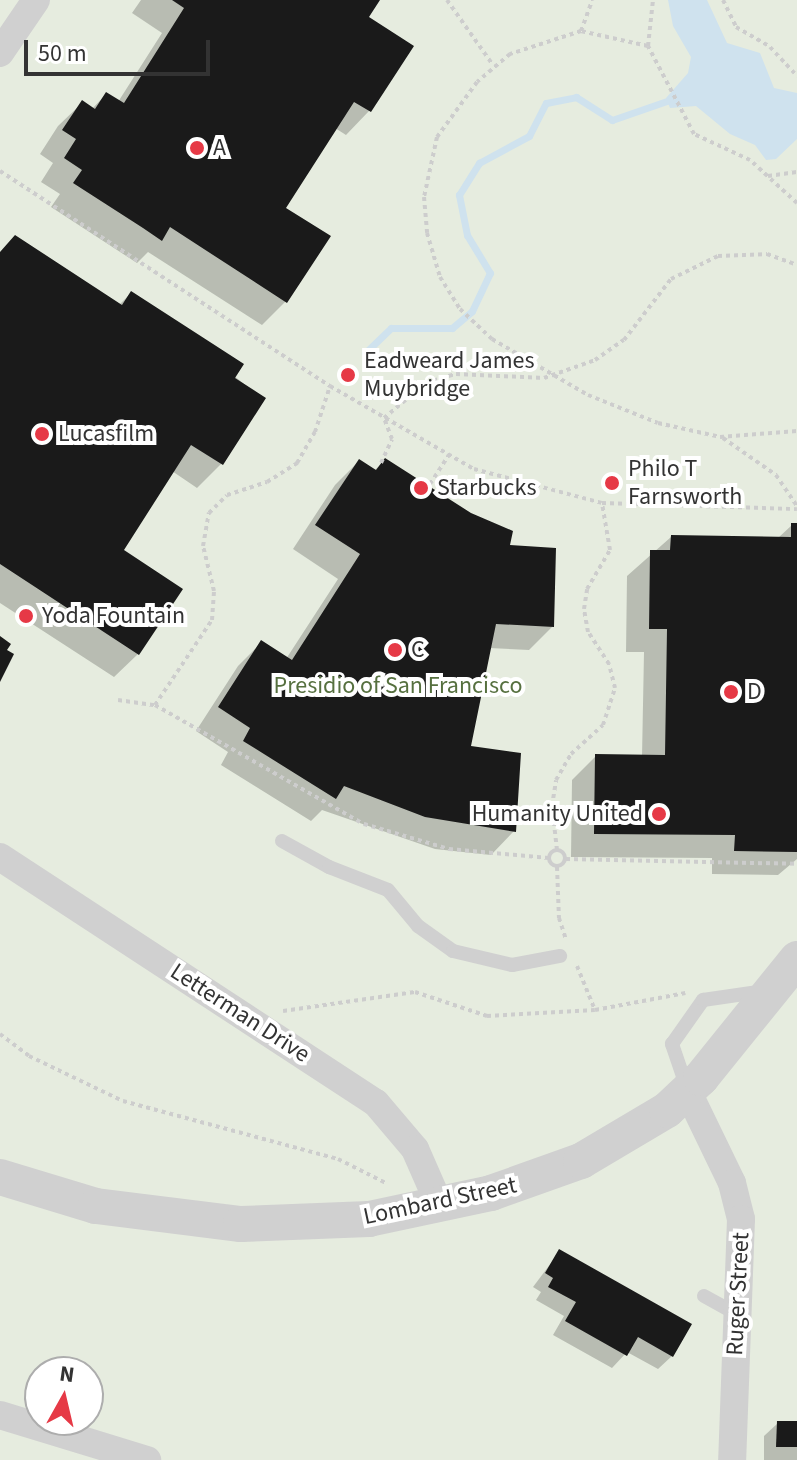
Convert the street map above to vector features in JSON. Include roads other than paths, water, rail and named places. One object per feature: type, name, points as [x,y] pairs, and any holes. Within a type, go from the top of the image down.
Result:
[{"type":"street","points":[[0,53],[36,0]]},
{"type":"street","name":"Letterman Drive","points":[[0,857],[259,1025],[390,1116],[424,1164],[440,1206]]},
{"type":"street","name":"Lombard Street","points":[[0,1177],[96,1206],[241,1224],[369,1219],[440,1206],[581,1161],[648,1125],[688,1092],[797,959]]},
{"type":"street","name":"Ruger Street","points":[[688,1092],[738,1201],[742,1250],[735,1313],[732,1460]]},
{"type":"street","points":[[0,1415],[147,1460]]},
{"type":"lane","points":[[282,841],[329,867],[388,890],[418,926],[453,951],[512,965],[567,952]]},
{"type":"lane","points":[[704,1296],[735,1313]]},
{"type":"water","points":[[668,0],[707,0],[727,43],[760,53],[774,88],[797,93],[797,139],[776,159],[766,160],[755,145],[730,134],[696,106],[670,108],[666,98],[688,73],[691,57],[673,26]]},
{"type":"waterway","points":[[365,353],[391,328],[452,328],[472,311],[490,273],[467,235],[459,195],[479,163],[529,136],[546,103],[576,97],[612,120],[667,101]]},
{"type":"place","name":"A","points":[[197,148]]},
{"type":"place","name":"Eadweard James Muybridge","points":[[348,375]]},
{"type":"place","name":"Lucasfilm","points":[[42,434]]},
{"type":"place","name":"Philo T Farnsworth","points":[[612,483]]},
{"type":"place","name":"Starbucks","points":[[421,488]]},
{"type":"place","name":"Yoda Fountain","points":[[26,616]]},
{"type":"place","name":"C","points":[[395,650]]},
{"type":"place","name":"D","points":[[731,692]]},
{"type":"place","name":"Humanity United","points":[[659,814]]},
{"type":"park label","name":"Presidio of San Francisco","points":[[398,686]]}]
